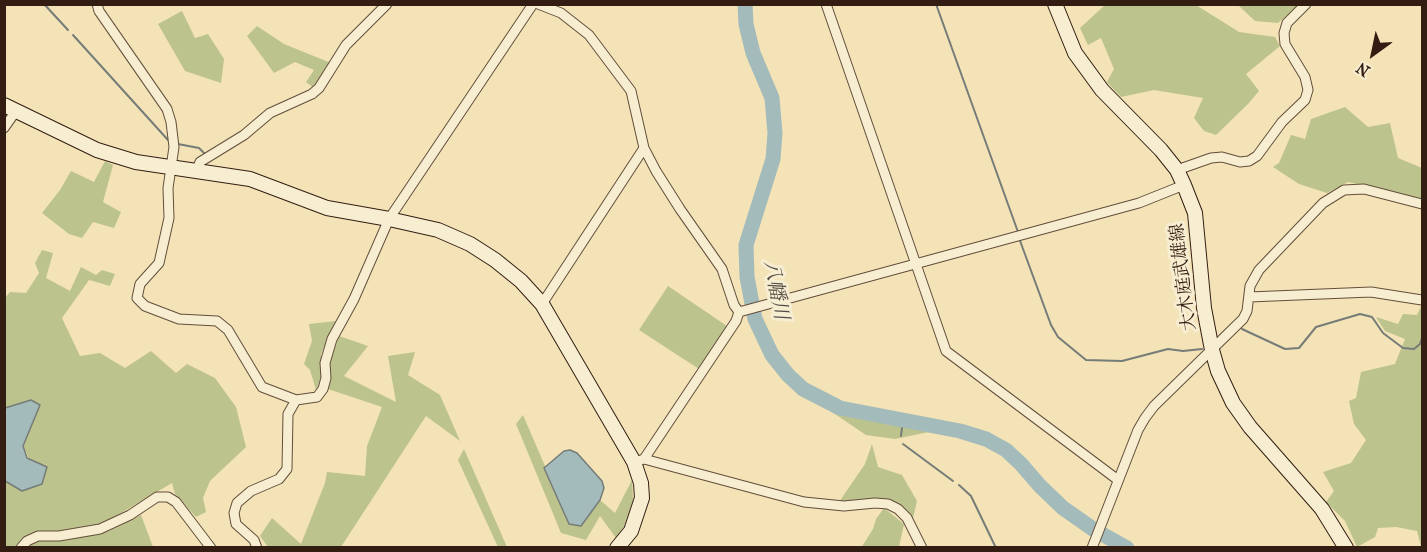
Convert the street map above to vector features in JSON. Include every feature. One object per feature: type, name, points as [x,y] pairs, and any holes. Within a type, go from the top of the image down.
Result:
[{"type":"street","points":[[97,4],[99,11],[167,109],[171,122],[174,147],[168,188],[169,218],[159,263],[140,284],[137,298],[145,306],[179,319],[217,321],[228,330],[262,387],[296,400],[317,397],[323,389],[326,378],[325,363],[332,339],[364,280],[389,219],[533,4]]},
{"type":"street","points":[[196,171],[200,162],[244,135],[270,113],[312,94],[319,88],[346,45],[387,4]]},
{"type":"street","points":[[538,4],[561,13],[589,35],[631,91],[644,148],[662,181],[722,269],[734,305],[741,312]]},
{"type":"street","points":[[826,4],[946,351],[1118,480]]},
{"type":"street","name":"大木庭武雄線","points":[[1055,4],[1076,53],[1102,90],[1161,150],[1184,185],[1195,213],[1204,308],[1212,350],[1218,371],[1233,403],[1250,427],[1322,509],[1339,533],[1346,548]]},
{"type":"street","points":[[1176,171],[1211,158],[1222,157],[1240,162],[1248,161],[1257,156],[1282,122],[1305,100],[1308,90],[1305,77],[1286,44],[1284,33],[1287,22],[1306,4]]},
{"type":"street","points":[[4,128],[10,108],[98,150],[136,162],[250,179],[327,208],[438,230],[470,244],[495,260],[521,281],[542,304],[639,461],[642,498],[631,531],[617,548]]},
{"type":"street","points":[[542,304],[644,148]]},
{"type":"street","points":[[639,461],[741,312],[1139,203],[1184,185]]},
{"type":"street","points":[[1093,546],[1145,418],[1154,406],[1243,319],[1247,311],[1250,286],[1259,270],[1323,203],[1336,194],[1353,188],[1422,204]]},
{"type":"street","points":[[1249,297],[1371,292],[1422,300]]},
{"type":"street","points":[[256,548],[254,540],[236,524],[234,513],[237,503],[251,491],[279,479],[287,469],[288,414],[296,400]]},
{"type":"street","points":[[639,461],[804,502],[844,506],[875,502],[888,504],[898,509],[907,518],[922,548]]},
{"type":"street","points":[[21,548],[27,541],[38,536],[59,536],[100,529],[130,515],[158,497],[176,502],[211,548]]},
{"type":"green space","points":[[1105,5],[1196,5],[1239,32],[1275,37],[1280,46],[1246,74],[1259,91],[1216,135],[1204,131],[1194,118],[1203,98],[1154,90],[1121,97],[1107,82],[1114,69],[1101,38],[1088,45],[1080,28]]},
{"type":"green space","points":[[1238,5],[1298,5],[1278,23],[1255,21]]},
{"type":"green space","points":[[182,11],[195,38],[208,34],[224,59],[221,83],[185,71],[158,24]]},
{"type":"green space","points":[[257,26],[284,44],[331,63],[314,88],[306,82],[314,70],[295,62],[274,73],[247,36]]},
{"type":"green space","points":[[1345,107],[1368,127],[1390,123],[1398,158],[1422,168],[1422,199],[1348,182],[1327,193],[1299,184],[1273,167],[1279,163],[1291,135],[1305,139],[1311,119]]},
{"type":"green space","points":[[105,161],[113,165],[103,202],[121,212],[114,228],[93,222],[82,238],[69,234],[42,213],[71,171],[94,182]]},
{"type":"green space","points":[[42,250],[53,253],[46,278],[70,291],[81,267],[96,275],[102,270],[115,274],[110,286],[89,280],[62,318],[80,356],[100,353],[125,368],[151,351],[176,373],[187,364],[215,378],[236,407],[246,447],[210,481],[203,498],[206,512],[196,517],[175,494],[172,483],[104,523],[107,532],[141,515],[153,547],[5,547],[5,481],[22,491],[41,484],[23,446],[31,400],[5,408],[4,299],[10,292],[26,293],[39,273],[35,263]]},
{"type":"green space","points":[[668,286],[727,326],[699,369],[639,330]]},
{"type":"green space","points":[[1422,304],[1422,547],[1417,531],[1396,527],[1378,528],[1375,537],[1357,547],[1345,521],[1326,502],[1334,491],[1323,472],[1351,463],[1366,440],[1354,424],[1349,401],[1356,398],[1361,372],[1395,364],[1405,339],[1385,331],[1376,317],[1398,324],[1403,314],[1417,315]]},
{"type":"green space","points":[[336,321],[321,354],[321,378],[316,390],[310,370],[304,364],[312,341],[309,324]]},
{"type":"green space","points":[[339,336],[368,346],[344,376],[396,402],[388,356],[415,352],[408,375],[440,395],[460,441],[426,416],[341,547],[268,547],[260,536],[272,518],[301,544],[325,483],[327,472],[365,476],[367,446],[382,407],[328,389],[329,363]]},
{"type":"green space","points":[[832,412],[929,432],[895,439],[866,435]]},
{"type":"green space","points":[[523,415],[570,524],[581,526],[600,500],[615,513],[632,480],[633,500],[624,526],[616,538],[600,516],[586,540],[561,533],[516,424]]},
{"type":"green space","points":[[872,444],[878,467],[902,475],[917,501],[913,518],[898,503],[875,499],[839,502],[865,464]]},
{"type":"green space","points":[[464,449],[507,547],[498,547],[458,460]]},
{"type":"green space","points":[[884,508],[904,524],[899,547],[861,548],[873,529],[876,519]]},
{"type":"water","points":[[31,400],[40,405],[23,446],[27,458],[47,467],[42,484],[22,491],[5,481],[5,408]]},
{"type":"water","points":[[570,450],[577,453],[602,481],[604,488],[600,500],[581,526],[569,524],[544,468],[564,451]]},
{"type":"waterway","points":[[44,4],[68,30]]},
{"type":"waterway","name":"八幡川","points":[[745,4],[746,24],[753,53],[772,98],[775,133],[773,159],[746,245],[747,277],[755,319],[772,355],[803,389],[840,408],[960,431],[986,439],[1006,450],[1063,508],[1093,529],[1127,548]]},
{"type":"waterway","points":[[936,4],[1018,232]]},
{"type":"waterway","points":[[73,35],[168,140]]},
{"type":"waterway","points":[[178,144],[199,148],[205,154]]},
{"type":"waterway","points":[[1019,238],[1051,325],[1058,337],[1086,360],[1122,361],[1168,349],[1183,351],[1202,349]]},
{"type":"waterway","points":[[1242,329],[1285,349],[1299,348],[1316,327],[1360,314],[1372,317],[1383,333],[1403,348],[1414,349],[1420,344],[1422,338]]},
{"type":"waterway","points":[[901,436],[903,420]]},
{"type":"waterway","points":[[903,444],[953,481]]},
{"type":"waterway","points":[[959,485],[971,496],[996,548]]}]
